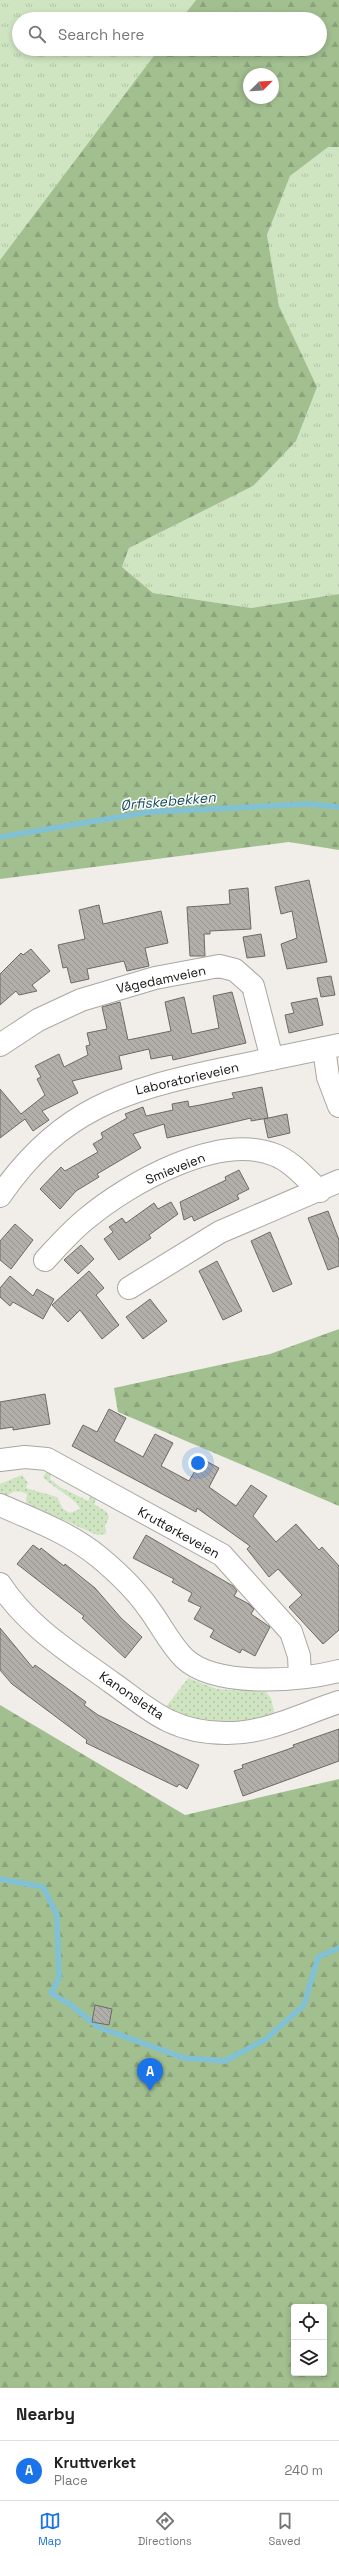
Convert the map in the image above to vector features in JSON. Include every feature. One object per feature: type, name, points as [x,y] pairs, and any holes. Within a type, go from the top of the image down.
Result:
[{"type":"street","name":"Vågedamveien","points":[[0,1045],[62,1008],[100,993],[155,978],[220,966],[235,970],[254,986],[272,1059]]},
{"type":"street","name":"Laboratorieveien","points":[[0,1196],[18,1172],[52,1138],[83,1115],[110,1100],[165,1081],[332,1047]]},
{"type":"street","points":[[332,1047],[328,1077],[339,1106]]},
{"type":"street","name":"Smieveien","points":[[45,1260],[86,1219],[123,1192],[164,1171],[220,1151],[249,1149],[277,1155],[330,1186]]},
{"type":"street","name":"Smieveien","points":[[129,1288],[220,1232],[330,1186]]},
{"type":"street","name":"Kruttørkeveien","points":[[0,1460],[19,1457],[47,1459],[222,1555],[291,1632],[299,1656],[300,1677]]},
{"type":"street","points":[[0,1506],[70,1537],[100,1557],[140,1597],[185,1659],[204,1672],[232,1679],[300,1677],[339,1671]]},
{"type":"street","name":"Kanonsletta","points":[[0,1584],[18,1608],[49,1637],[158,1715],[185,1727],[220,1733],[242,1732],[274,1726],[339,1702]]},
{"type":"green space","points":[[0,0],[196,0],[187,12],[12,12],[12,56],[154,56],[0,260]]},
{"type":"green space","points":[[196,0],[339,0],[339,147],[328,147],[290,176],[267,235],[279,306],[317,387],[296,441],[253,486],[129,548],[122,567],[153,593],[251,608],[339,594],[339,850],[289,842],[0,879],[0,260],[154,56],[327,56],[327,12],[187,12]]},
{"type":"green space","points":[[328,146],[339,147],[339,594],[251,608],[153,593],[122,567],[129,548],[253,486],[317,387],[279,306],[267,235],[290,176]]},
{"type":"green space","points":[[339,1329],[339,1506],[118,1412],[114,1388],[270,1354]]},
{"type":"green space","points":[[47,1471],[51,1474],[50,1479],[60,1487],[88,1501],[92,1494],[97,1497],[94,1504],[107,1512],[109,1517],[105,1526],[106,1534],[97,1535],[26,1503],[27,1494],[19,1491],[11,1493],[6,1497],[0,1495],[0,1484],[22,1475],[28,1483],[26,1488],[57,1497],[63,1509],[70,1513],[80,1509],[75,1502],[43,1477]]},
{"type":"green space","points":[[188,1678],[217,1689],[266,1692],[271,1698],[275,1715],[237,1724],[189,1717],[165,1708]]},
{"type":"green space","points":[[0,1705],[185,1815],[339,1779],[339,2388],[0,2388]]},
{"type":"building","points":[[309,880],[327,962],[287,969],[281,944],[297,938],[292,911],[281,914],[275,887]]},
{"type":"building","points":[[248,888],[251,929],[210,931],[210,934],[204,934],[205,956],[190,956],[187,907],[230,904],[229,890]]},
{"type":"building","points":[[99,905],[103,924],[161,911],[168,943],[145,948],[149,966],[127,971],[124,961],[87,969],[89,979],[71,983],[67,967],[63,968],[58,945],[85,939],[79,910]]},
{"type":"building","points":[[261,934],[265,956],[247,958],[243,937]]},
{"type":"building","points":[[31,949],[50,971],[32,985],[37,991],[19,995],[16,991],[0,1005],[0,974],[21,953],[23,955]]},
{"type":"building","points":[[331,976],[335,995],[321,997],[317,978]]},
{"type":"building","points":[[232,992],[246,1043],[173,1060],[172,1055],[151,1059],[149,1049],[119,1056],[122,1069],[72,1081],[78,1093],[42,1111],[49,1120],[33,1131],[25,1119],[0,1138],[0,1089],[21,1114],[45,1095],[37,1079],[41,1077],[35,1066],[59,1054],[64,1067],[88,1055],[86,1046],[90,1045],[87,1033],[107,1029],[102,1007],[120,1002],[128,1040],[171,1031],[165,1002],[184,997],[192,1034],[219,1028],[213,996]]},
{"type":"building","points":[[317,998],[323,1025],[289,1033],[285,1015],[294,1013],[291,1003]]},
{"type":"building","points":[[262,1087],[268,1118],[251,1121],[251,1118],[167,1138],[164,1124],[133,1134],[141,1148],[97,1174],[99,1177],[76,1191],[60,1209],[40,1189],[61,1167],[65,1171],[98,1152],[93,1144],[103,1138],[101,1133],[127,1118],[125,1114],[143,1107],[146,1116],[173,1110],[172,1104],[188,1101],[189,1107],[200,1105],[234,1098],[232,1093]]},
{"type":"building","points":[[287,1114],[290,1133],[268,1138],[264,1119]]},
{"type":"building","points":[[239,1170],[249,1189],[237,1195],[239,1199],[194,1221],[192,1216],[184,1220],[180,1202],[226,1180],[225,1177]]},
{"type":"building","points":[[171,1202],[178,1214],[149,1235],[151,1238],[119,1260],[104,1239],[113,1232],[109,1227],[122,1218],[126,1223],[154,1203],[158,1209]]},
{"type":"building","points":[[328,1211],[339,1240],[339,1266],[328,1270],[308,1218]]},
{"type":"building","points":[[15,1224],[33,1240],[11,1269],[0,1260],[0,1241]]},
{"type":"building","points":[[270,1232],[292,1284],[273,1292],[251,1241]]},
{"type":"building","points":[[81,1245],[94,1259],[78,1274],[64,1260]]},
{"type":"building","points":[[217,1261],[242,1311],[223,1320],[199,1271]]},
{"type":"building","points":[[89,1271],[104,1288],[96,1295],[119,1325],[102,1339],[80,1310],[68,1322],[52,1305]]},
{"type":"building","points":[[10,1276],[33,1296],[37,1289],[54,1299],[43,1319],[13,1302],[10,1306],[0,1297],[0,1288]]},
{"type":"building","points":[[150,1299],[167,1321],[143,1339],[126,1317]]},
{"type":"building","points":[[45,1394],[50,1424],[13,1430],[13,1427],[0,1429],[0,1402]]},
{"type":"building","points":[[109,1409],[126,1418],[114,1441],[143,1457],[155,1434],[173,1443],[161,1466],[189,1481],[202,1459],[219,1468],[209,1487],[236,1506],[251,1485],[267,1496],[253,1516],[276,1542],[296,1524],[319,1550],[322,1547],[339,1566],[339,1630],[323,1644],[289,1607],[302,1595],[278,1569],[269,1577],[247,1549],[250,1546],[197,1508],[196,1512],[72,1446],[83,1425],[97,1432]]},
{"type":"building","points":[[146,1535],[233,1586],[237,1591],[234,1596],[249,1604],[254,1609],[251,1614],[270,1627],[255,1656],[242,1649],[240,1653],[210,1637],[214,1630],[194,1619],[201,1607],[188,1601],[192,1593],[172,1582],[174,1579],[133,1558]]},
{"type":"building","points":[[33,1545],[40,1550],[41,1548],[64,1566],[65,1564],[95,1588],[121,1618],[142,1637],[125,1658],[82,1618],[84,1616],[17,1564]]},
{"type":"building","points":[[0,1628],[33,1668],[35,1665],[86,1702],[84,1705],[98,1715],[199,1765],[187,1789],[179,1784],[177,1787],[86,1743],[87,1740],[12,1684],[0,1670]]},
{"type":"building","points":[[339,1729],[339,1761],[243,1796],[234,1771],[243,1768],[242,1765],[286,1750],[294,1747],[293,1745]]},
{"type":"building","points":[[95,2005],[112,2009],[109,2025],[92,2022]]},
{"type":"waterway","name":"Ørfiskebekken","points":[[0,837],[149,812],[309,804],[339,807]]},
{"type":"waterway","name":"Ørfiskebekken","points":[[0,1879],[43,1887],[57,1915],[59,1978],[51,1993],[71,2005],[98,2027],[184,2058],[225,2061],[266,2039],[304,2005],[318,1957],[339,1948]]},
{"type":"place","name":"Kruttverket","points":[[150,2091]]}]
